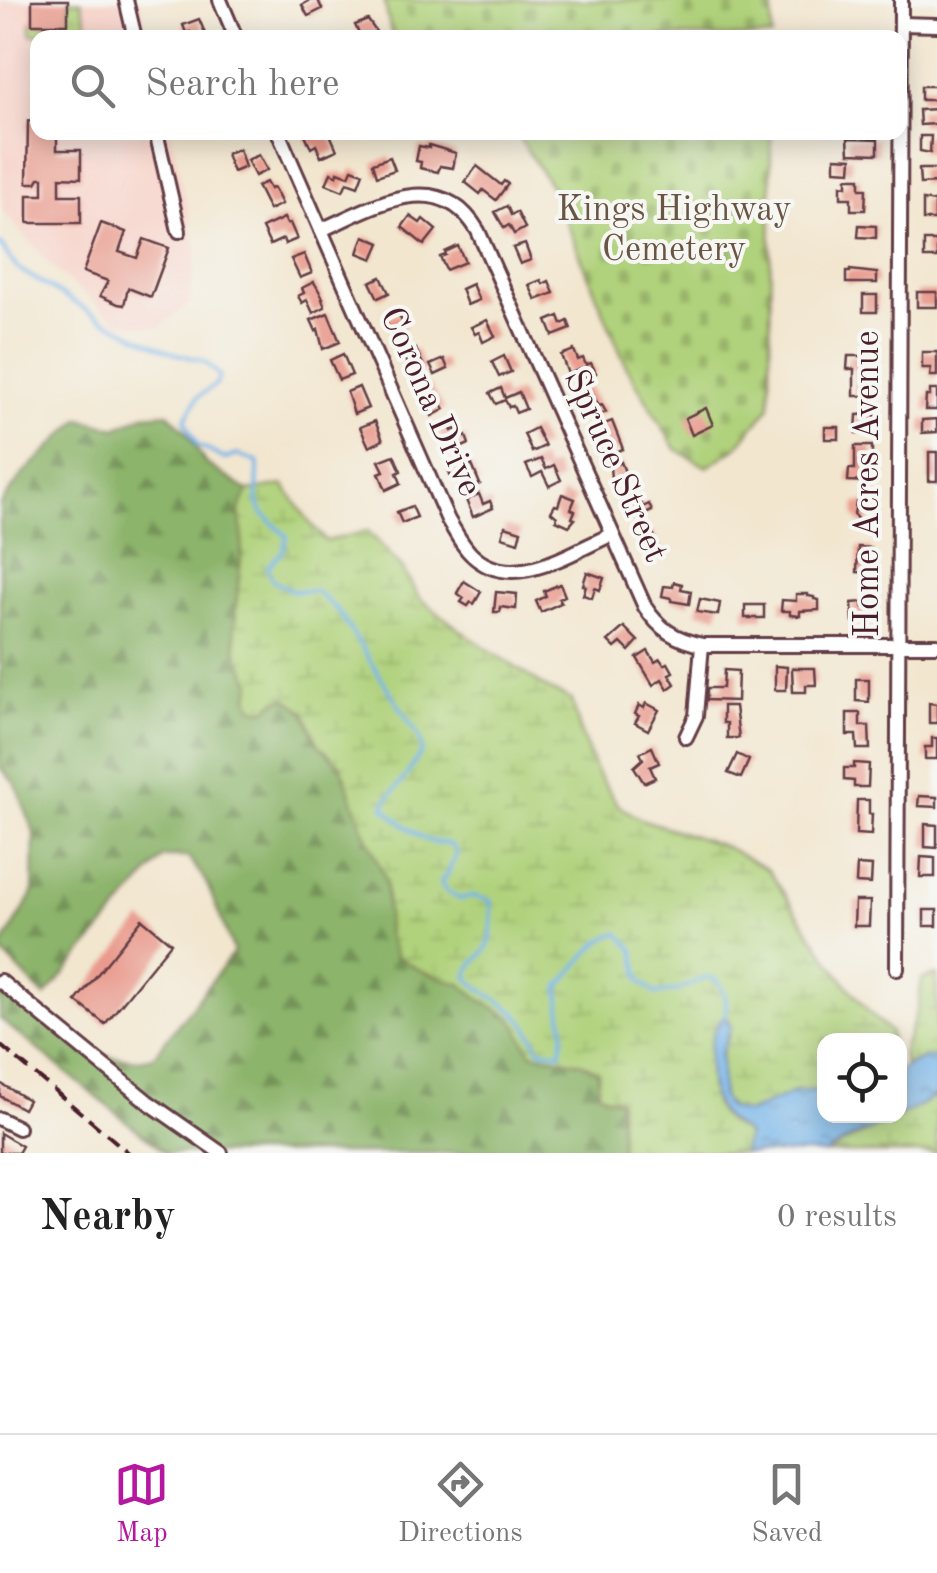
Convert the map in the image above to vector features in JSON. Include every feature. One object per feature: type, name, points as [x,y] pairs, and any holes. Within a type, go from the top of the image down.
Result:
[{"type":"street","points":[[126,0],[132,30]]},
{"type":"street","points":[[220,0],[233,30]]},
{"type":"street","name":"Home Acres Avenue","points":[[901,0],[901,30]]},
{"type":"street","points":[[901,24],[937,25]]},
{"type":"street","points":[[158,140],[179,231]]},
{"type":"street","name":"Corona Drive","points":[[282,140],[448,520],[470,553],[492,568],[525,571],[611,536]]},
{"type":"street","name":"Home Acres Avenue","points":[[898,969],[900,140]]},
{"type":"street","name":"Spruce Street","points":[[321,230],[384,201],[406,196],[443,200],[467,215],[645,607],[676,638],[702,645],[937,645]]},
{"type":"street","points":[[686,737],[696,716],[702,645]]},
{"type":"street","points":[[0,981],[148,1102],[221,1153]]},
{"type":"street","points":[[0,1119],[18,1128]]},
{"type":"shaded area","points":[[1,0],[140,0],[147,30],[30,30],[30,140],[173,140],[197,251],[189,304],[159,328],[118,322],[56,271],[2,211]]},
{"type":"green space","points":[[68,0],[81,0],[88,30],[31,30],[31,23],[68,24]]},
{"type":"green space","points":[[384,0],[772,0],[772,30],[390,30]]},
{"type":"green space","name":"Kings Highway Cemetery","points":[[521,140],[771,140],[770,406],[737,447],[707,467],[676,449],[626,366],[553,190]]},
{"type":"green space","points":[[168,413],[186,431],[205,463],[248,491],[239,511],[243,539],[234,625],[237,655],[252,683],[249,695],[276,701],[286,698],[304,711],[318,744],[341,765],[386,880],[388,936],[422,971],[460,984],[514,1020],[531,1053],[581,1063],[599,1071],[606,1097],[619,1100],[621,1153],[166,1153],[0,1019],[0,984],[84,1054],[140,1060],[153,1057],[234,952],[206,881],[188,857],[163,857],[45,997],[0,950],[33,894],[34,832],[16,785],[0,767],[0,505],[24,473],[80,419],[116,428],[144,415]]},
{"type":"green space","points":[[284,485],[326,541],[368,531],[402,568],[419,598],[548,689],[572,700],[597,773],[618,805],[641,819],[724,846],[768,870],[840,976],[890,1033],[817,1033],[817,1091],[797,1091],[746,1113],[728,1106],[721,1095],[720,1068],[729,1035],[710,1054],[711,1091],[721,1115],[747,1135],[743,1153],[621,1153],[619,1100],[598,1092],[598,1071],[581,1063],[531,1053],[513,1019],[460,984],[422,971],[396,956],[388,936],[386,880],[341,766],[318,744],[304,711],[286,698],[264,710],[252,707],[252,682],[237,655],[234,625],[243,539],[239,511],[248,491]]},
{"type":"green space","points":[[937,975],[937,1056],[907,1066],[907,1040],[918,1008],[922,979]]},
{"type":"green space","points":[[937,1096],[937,1153],[826,1153],[883,1123],[907,1123],[907,1111]]},
{"type":"water","points":[[725,1014],[731,1027],[721,1054],[722,1097],[728,1107],[746,1113],[797,1091],[817,1091],[817,1123],[884,1123],[826,1153],[743,1153],[747,1135],[722,1115],[713,1097],[710,1047]]},
{"type":"water","points":[[937,1056],[937,1096],[907,1112],[907,1066]]},
{"type":"building","points":[[32,0],[68,0],[68,24],[32,24]]},
{"type":"building","points":[[318,0],[322,9],[308,16],[302,5]]},
{"type":"building","points":[[199,19],[204,30],[185,30],[183,25]]},
{"type":"building","points":[[368,20],[375,30],[357,30],[355,25]]},
{"type":"building","points":[[921,86],[937,86],[937,100],[921,100]]},
{"type":"building","points":[[937,109],[937,124],[920,125],[919,110]]},
{"type":"building","points":[[30,121],[30,140],[57,140],[57,150],[81,150],[81,178],[60,177],[60,195],[81,195],[81,223],[28,223],[28,195],[43,195],[43,178],[27,183]]},
{"type":"building","points":[[920,136],[931,136],[930,153],[920,151]]},
{"type":"building","points":[[308,140],[333,140],[337,150],[321,157],[316,145],[311,148]]},
{"type":"building","points":[[848,140],[878,140],[878,154],[849,153]]},
{"type":"building","points":[[419,146],[456,153],[453,168],[440,166],[438,172],[420,168],[421,162],[416,161]]},
{"type":"building","points":[[239,149],[245,167],[233,172],[226,154]]},
{"type":"building","points":[[259,155],[267,170],[255,176],[247,160]]},
{"type":"building","points":[[390,157],[395,170],[377,176],[373,163]]},
{"type":"building","points":[[835,157],[852,158],[851,171],[835,170]]},
{"type":"building","points":[[477,166],[501,185],[504,181],[508,184],[496,200],[465,182]]},
{"type":"building","points":[[352,169],[363,173],[358,186],[347,182],[343,191],[326,184],[331,173],[349,176]]},
{"type":"building","points":[[919,169],[936,169],[937,183],[920,184]]},
{"type":"building","points":[[847,178],[860,178],[860,189],[866,189],[865,210],[851,210],[851,198],[841,198],[841,185],[847,186]]},
{"type":"building","points":[[266,182],[282,204],[269,210],[257,186]]},
{"type":"building","points":[[923,200],[935,202],[935,220],[923,220]]},
{"type":"building","points":[[507,206],[511,215],[517,212],[525,228],[514,234],[509,225],[504,228],[495,212]]},
{"type":"building","points":[[410,216],[420,223],[423,219],[436,230],[424,245],[402,227]]},
{"type":"building","points":[[284,218],[297,239],[285,244],[283,239],[270,245],[262,228]]},
{"type":"building","points":[[101,223],[126,232],[119,252],[137,258],[144,239],[169,248],[151,297],[128,288],[124,305],[118,304],[100,296],[108,281],[83,272]]},
{"type":"building","points":[[859,225],[876,226],[876,238],[858,237]]},
{"type":"building","points":[[364,236],[380,243],[373,259],[358,253]]},
{"type":"building","points":[[924,241],[937,241],[937,258],[924,258]]},
{"type":"building","points":[[525,244],[531,260],[520,264],[513,248]]},
{"type":"building","points":[[458,246],[465,262],[446,270],[440,257]]},
{"type":"building","points":[[304,254],[312,273],[300,278],[291,259]]},
{"type":"building","points":[[846,272],[877,273],[877,283],[846,283]]},
{"type":"building","points":[[381,277],[389,293],[378,298],[370,282]]},
{"type":"building","points":[[541,280],[543,284],[549,281],[554,293],[536,300],[529,285]]},
{"type":"building","points":[[314,282],[325,307],[313,313],[307,300],[302,303],[298,296],[304,293],[302,288]]},
{"type":"building","points":[[472,284],[479,300],[467,305],[461,289]]},
{"type":"building","points":[[917,292],[937,292],[937,307],[917,307]]},
{"type":"building","points":[[863,295],[877,295],[877,312],[863,312]]},
{"type":"building","points":[[328,313],[340,342],[323,349],[318,329],[311,320]]},
{"type":"building","points":[[398,313],[405,328],[392,334],[385,319]]},
{"type":"building","points":[[559,316],[562,324],[568,321],[571,329],[553,336],[547,321]]},
{"type":"building","points":[[487,320],[495,336],[483,342],[479,332],[475,334],[471,327]]},
{"type":"building","points":[[416,349],[425,369],[418,372],[411,371],[403,355]]},
{"type":"building","points":[[574,350],[578,360],[583,358],[586,365],[591,363],[596,373],[585,378],[581,369],[568,374],[561,355]]},
{"type":"building","points":[[922,352],[937,352],[937,376],[930,376],[931,368],[922,368]]},
{"type":"building","points":[[343,354],[352,375],[339,380],[330,360]]},
{"type":"building","points":[[504,356],[511,372],[499,377],[492,362]]},
{"type":"building","points":[[848,356],[868,356],[870,396],[854,396],[854,369],[847,369]]},
{"type":"building","points":[[444,359],[448,369],[435,375],[430,365]]},
{"type":"building","points":[[430,385],[445,409],[432,416],[417,391]]},
{"type":"building","points":[[359,387],[368,408],[354,414],[347,392]]},
{"type":"building","points":[[589,387],[606,412],[596,417],[578,392]]},
{"type":"building","points":[[501,388],[505,398],[519,392],[526,409],[516,413],[505,400],[496,404],[490,393]]},
{"type":"building","points":[[930,390],[937,390],[937,410],[925,410]]},
{"type":"building","points":[[706,408],[713,425],[692,435],[685,418]]},
{"type":"building","points":[[875,414],[876,432],[856,433],[857,415]]},
{"type":"building","points":[[937,419],[937,432],[922,433],[922,420]]},
{"type":"building","points":[[375,421],[383,440],[369,447],[360,427]]},
{"type":"building","points":[[448,421],[452,431],[456,429],[460,438],[466,436],[469,444],[458,449],[454,441],[444,445],[436,426]]},
{"type":"building","points":[[612,421],[623,449],[604,456],[594,428]]},
{"type":"building","points":[[825,427],[839,427],[839,439],[825,439]]},
{"type":"building","points":[[536,428],[545,446],[532,452],[524,434]]},
{"type":"building","points":[[855,446],[872,446],[867,482],[848,481],[849,469],[855,469]]},
{"type":"building","points":[[929,452],[937,452],[937,481],[929,481]]},
{"type":"building","points":[[394,455],[401,483],[386,490],[379,461]]},
{"type":"building","points":[[461,459],[465,468],[472,465],[480,484],[468,489],[463,478],[452,480],[450,464]]},
{"type":"building","points":[[541,459],[546,469],[554,465],[561,480],[549,486],[542,472],[532,477],[526,465]]},
{"type":"building","points":[[621,462],[627,477],[615,482],[610,467]]},
{"type":"building","points":[[479,494],[483,504],[490,501],[493,508],[473,517],[466,500]]},
{"type":"building","points":[[562,494],[575,499],[571,509],[575,519],[569,526],[556,520],[551,512]]},
{"type":"building","points":[[639,498],[643,507],[649,504],[652,511],[634,519],[627,503]]},
{"type":"building","points":[[870,502],[870,520],[860,524],[854,514],[856,503]]},
{"type":"building","points":[[412,506],[417,517],[402,523],[397,512]]},
{"type":"building","points":[[505,526],[521,531],[518,542],[502,537]]},
{"type":"building","points":[[653,533],[659,548],[648,553],[642,538]]},
{"type":"building","points":[[858,547],[871,548],[870,573],[857,572]]},
{"type":"building","points":[[587,572],[604,578],[592,598],[583,595]]},
{"type":"building","points":[[464,581],[481,592],[474,604],[468,606],[457,593]]},
{"type":"building","points":[[674,582],[691,591],[689,604],[662,596],[664,586],[673,587]]},
{"type":"building","points":[[560,584],[565,596],[559,599],[561,603],[541,612],[536,601],[546,596],[544,591]]},
{"type":"building","points":[[496,592],[517,594],[516,609],[500,607],[500,612],[494,612]]},
{"type":"building","points":[[796,594],[808,594],[819,600],[819,610],[800,611],[800,616],[781,611],[782,600],[796,601]]},
{"type":"building","points":[[700,599],[720,603],[718,615],[697,612]]},
{"type":"building","points":[[863,602],[863,607],[871,607],[871,621],[853,622],[852,603]]},
{"type":"building","points":[[745,605],[764,605],[764,618],[745,618]]},
{"type":"building","points":[[624,627],[638,641],[629,651],[621,643],[615,648],[608,641]]},
{"type":"building","points":[[648,651],[655,662],[660,659],[664,665],[668,663],[673,672],[669,674],[675,684],[668,689],[662,679],[653,685],[637,658]]},
{"type":"building","points":[[775,666],[787,667],[786,690],[775,690]]},
{"type":"building","points":[[792,668],[815,668],[816,685],[806,685],[806,692],[793,692]]},
{"type":"building","points":[[724,670],[738,671],[737,701],[707,700],[707,688],[723,688]]},
{"type":"building","points":[[856,679],[869,679],[869,702],[856,701]]},
{"type":"building","points":[[646,703],[659,710],[648,730],[635,723],[639,705],[644,708]]},
{"type":"building","points":[[929,703],[937,704],[937,723],[929,723]]},
{"type":"building","points":[[723,706],[735,706],[739,738],[727,738]]},
{"type":"building","points":[[847,713],[860,713],[860,726],[869,726],[870,749],[857,749],[856,735],[847,735]]},
{"type":"building","points":[[932,738],[937,738],[937,759],[925,759],[925,747],[932,747]]},
{"type":"building","points":[[652,747],[659,763],[650,767],[655,778],[644,783],[634,767],[643,759],[640,753]]},
{"type":"building","points":[[737,754],[749,760],[741,778],[728,773]]},
{"type":"building","points":[[854,763],[869,764],[868,787],[854,787],[854,781],[844,780],[844,768],[854,768]]},
{"type":"building","points":[[919,796],[937,797],[937,807],[918,806]]},
{"type":"building","points":[[857,800],[869,800],[871,835],[856,834]]},
{"type":"building","points":[[925,824],[937,825],[937,848],[925,847]]},
{"type":"building","points":[[921,857],[935,858],[935,877],[920,877]]},
{"type":"building","points":[[857,865],[872,866],[871,884],[856,883]]},
{"type":"building","points":[[855,901],[870,901],[869,926],[854,926]]},
{"type":"building","points":[[924,910],[937,910],[937,926],[924,926]]},
{"type":"building","points":[[142,919],[171,943],[105,1024],[76,1001]]},
{"type":"building","points":[[0,1083],[28,1100],[23,1109],[0,1096]]},
{"type":"building","points":[[0,1133],[22,1146],[18,1153],[0,1153]]},
{"type":"waterway","points":[[0,244],[17,268],[55,291],[170,352],[204,361],[220,376],[216,384],[198,397],[185,420],[197,445],[225,459],[237,455],[258,462],[258,504],[287,536],[283,551],[267,567],[273,581],[294,591],[316,591],[338,611],[420,738],[422,751],[384,806],[420,836],[448,844],[457,853],[440,882],[447,892],[460,899],[473,896],[491,901],[490,940],[467,977],[518,1015],[540,1050],[560,1053],[564,1033],[559,988],[594,947],[619,933],[634,950],[640,980],[656,994],[679,990],[706,977],[715,979],[725,996],[725,1015]]},
{"type":"railway","points":[[0,1045],[129,1153]]}]
